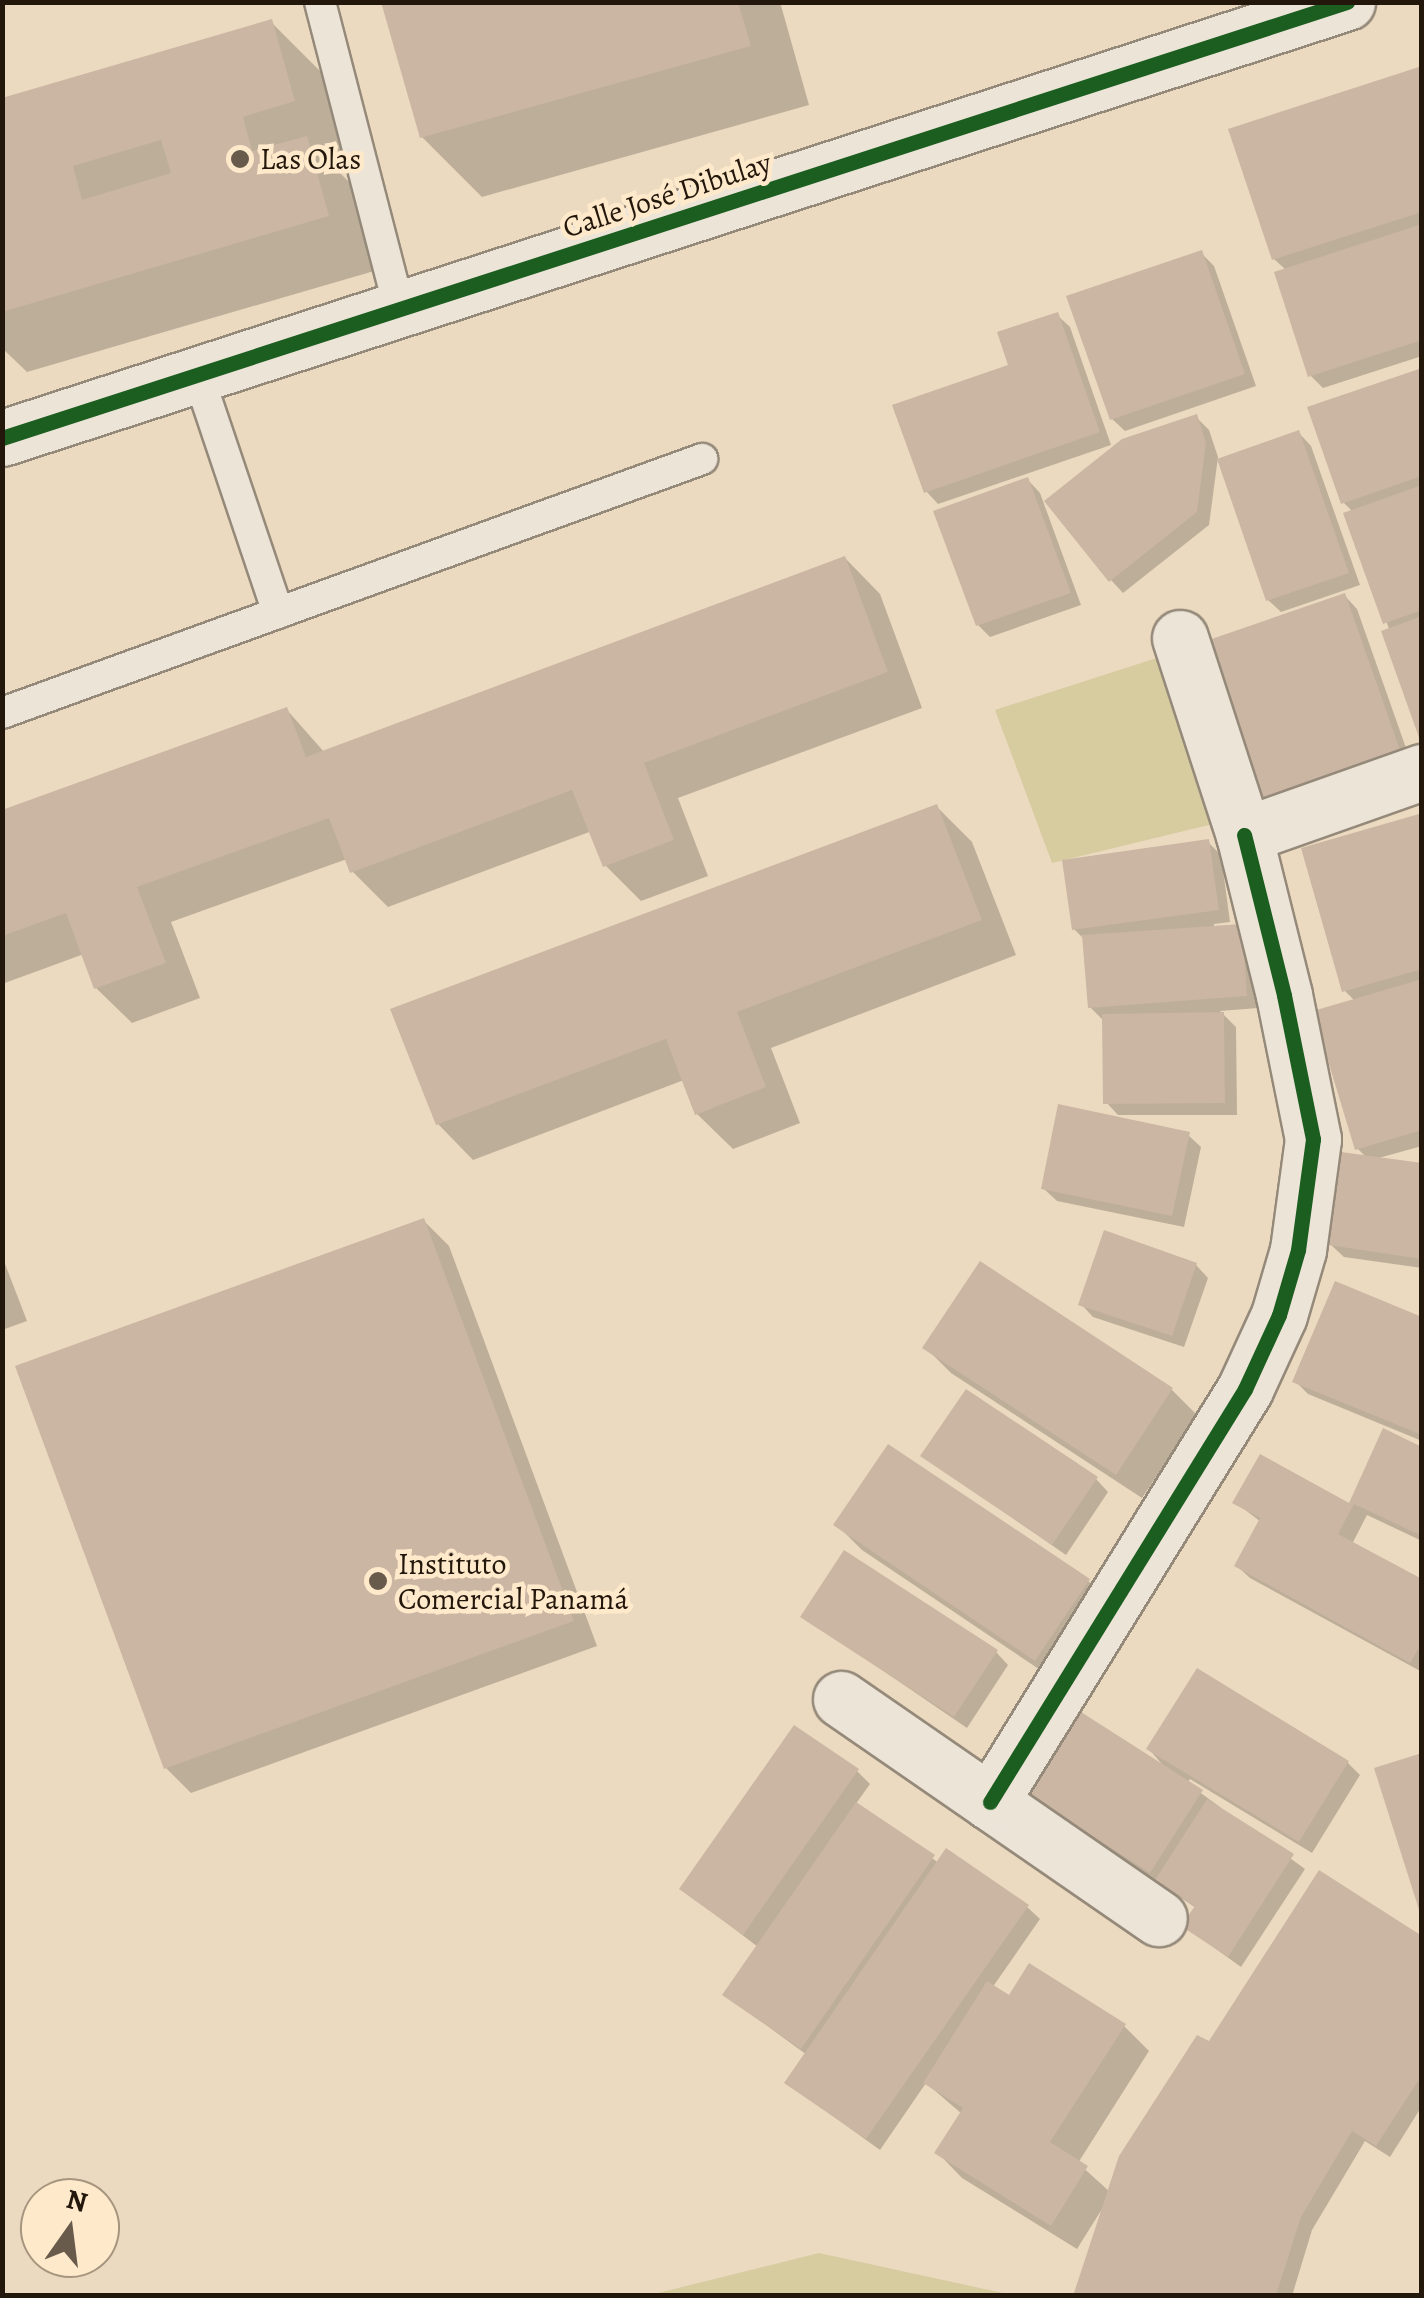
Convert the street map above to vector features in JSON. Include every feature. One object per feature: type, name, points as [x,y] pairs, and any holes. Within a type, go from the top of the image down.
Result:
[{"type":"street","name":"Calle José Dibulay","points":[[2,438],[1347,2]]},
{"type":"street","points":[[990,1802],[1245,1389],[1279,1316],[1298,1250],[1313,1139],[1284,995],[1244,835],[1180,638]]},
{"type":"street","points":[[1244,835],[1422,772]]},
{"type":"street","points":[[841,1700],[1159,1918]]},
{"type":"lane","points":[[320,2],[400,311]]},
{"type":"lane","points":[[198,375],[278,613]]},
{"type":"lane","points":[[2,713],[702,459]]},
{"type":"shaded area","points":[[1163,656],[1213,824],[1052,863],[995,710]]},
{"type":"shaded area","points":[[819,2253],[1012,2295],[650,2295]]},
{"type":"building","points":[[381,2],[738,2],[751,46],[420,138]]},
{"type":"building","name":"Las Olas","points":[[272,19],[295,101],[243,117],[252,151],[307,136],[329,216],[2,312],[2,98]],"holes":[[[161,140],[171,173],[82,200],[73,166]]]},
{"type":"building","points":[[1422,66],[1422,212],[1272,260],[1228,129]]},
{"type":"building","points":[[1422,224],[1422,340],[1308,377],[1274,272]]},
{"type":"building","points":[[1202,250],[1245,374],[1110,420],[1066,296]]},
{"type":"building","points":[[1058,312],[1100,432],[924,493],[892,405],[1008,365],[997,332]]},
{"type":"building","points":[[1422,368],[1422,476],[1341,504],[1307,407]]},
{"type":"building","points":[[1197,414],[1206,443],[1197,512],[1109,582],[1044,501],[1122,439]]},
{"type":"building","points":[[1299,430],[1349,573],[1266,601],[1217,459]]},
{"type":"building","points":[[1028,477],[1071,593],[976,626],[933,511]]},
{"type":"building","points":[[1422,485],[1422,610],[1383,624],[1343,513]]},
{"type":"building","points":[[845,556],[888,672],[644,763],[674,840],[603,867],[572,790],[350,873],[329,818],[137,887],[166,963],[94,989],[66,913],[2,936],[2,810],[287,707],[306,757]]},
{"type":"building","points":[[1345,593],[1401,753],[1256,802],[1200,643]]},
{"type":"building","points":[[1422,616],[1422,743],[1421,743],[1381,631]]},
{"type":"building","points":[[937,804],[982,920],[737,1012],[766,1087],[695,1115],[666,1039],[436,1125],[390,1009]]},
{"type":"building","points":[[1419,814],[1422,969],[1342,992],[1301,848]]},
{"type":"building","points":[[1209,839],[1219,910],[1072,930],[1062,860]]},
{"type":"building","points":[[1242,924],[1247,996],[1088,1008],[1082,935]]},
{"type":"building","points":[[1422,979],[1422,1130],[1355,1150],[1313,1011]]},
{"type":"building","points":[[1224,1012],[1225,1103],[1103,1104],[1102,1014]]},
{"type":"building","points":[[1058,1104],[1190,1132],[1172,1216],[1041,1189]]},
{"type":"building","points":[[1341,1152],[1422,1163],[1422,1259],[1328,1245]]},
{"type":"building","points":[[424,1218],[574,1621],[164,1769],[15,1366]]},
{"type":"building","points":[[1104,1230],[1197,1263],[1172,1336],[1078,1305]]},
{"type":"building","points":[[980,1261],[1173,1388],[1116,1475],[922,1348]]},
{"type":"building","points":[[1335,1281],[1422,1317],[1422,1435],[1292,1382]]},
{"type":"building","points":[[966,1389],[1098,1477],[1052,1545],[920,1456]]},
{"type":"building","points":[[1383,1428],[1422,1447],[1422,1536],[1354,1504],[1338,1534],[1422,1579],[1422,1643],[1410,1663],[1234,1566],[1260,1518],[1232,1503],[1260,1454],[1349,1503]]},
{"type":"building","points":[[888,1444],[1090,1579],[1035,1661],[833,1525]]},
{"type":"building","points":[[844,1550],[998,1650],[954,1717],[800,1617]]},
{"type":"building","points":[[1197,1668],[1349,1761],[1299,1842],[1146,1749]]},
{"type":"building","points":[[1081,1712],[1203,1790],[1150,1873],[1028,1795]]},
{"type":"building","points":[[794,1725],[859,1769],[743,1935],[679,1889]]},
{"type":"building","points":[[1422,1753],[1422,1916],[1421,1916],[1374,1768]]},
{"type":"building","points":[[1207,1799],[1294,1854],[1228,1957],[1181,1926],[1195,1906],[1155,1880]]},
{"type":"building","points":[[856,1802],[935,1855],[801,2049],[722,1995]]},
{"type":"building","points":[[946,1848],[1029,1905],[866,2139],[784,2083]]},
{"type":"building","points":[[1319,1870],[1422,1936],[1422,2075],[1376,2146],[1352,2131],[1301,2217],[1276,2295],[1073,2296],[1119,2156],[1197,2035],[1209,2041]]},
{"type":"building","points":[[1029,1963],[1126,2024],[1050,2142],[1088,2166],[1051,2226],[934,2153],[963,2108],[923,2083],[987,1981],[1009,1995]]},
{"type":"cycle path","points":[[2,438],[1347,2]]},
{"type":"cycle path","points":[[990,1802],[1245,1389],[1279,1315],[1298,1250],[1313,1139],[1284,995],[1244,835]]},
{"type":"place","name":"Las Olas","points":[[240,159]]},
{"type":"place","name":"Instituto Comercial Panamá","points":[[378,1581]]}]
